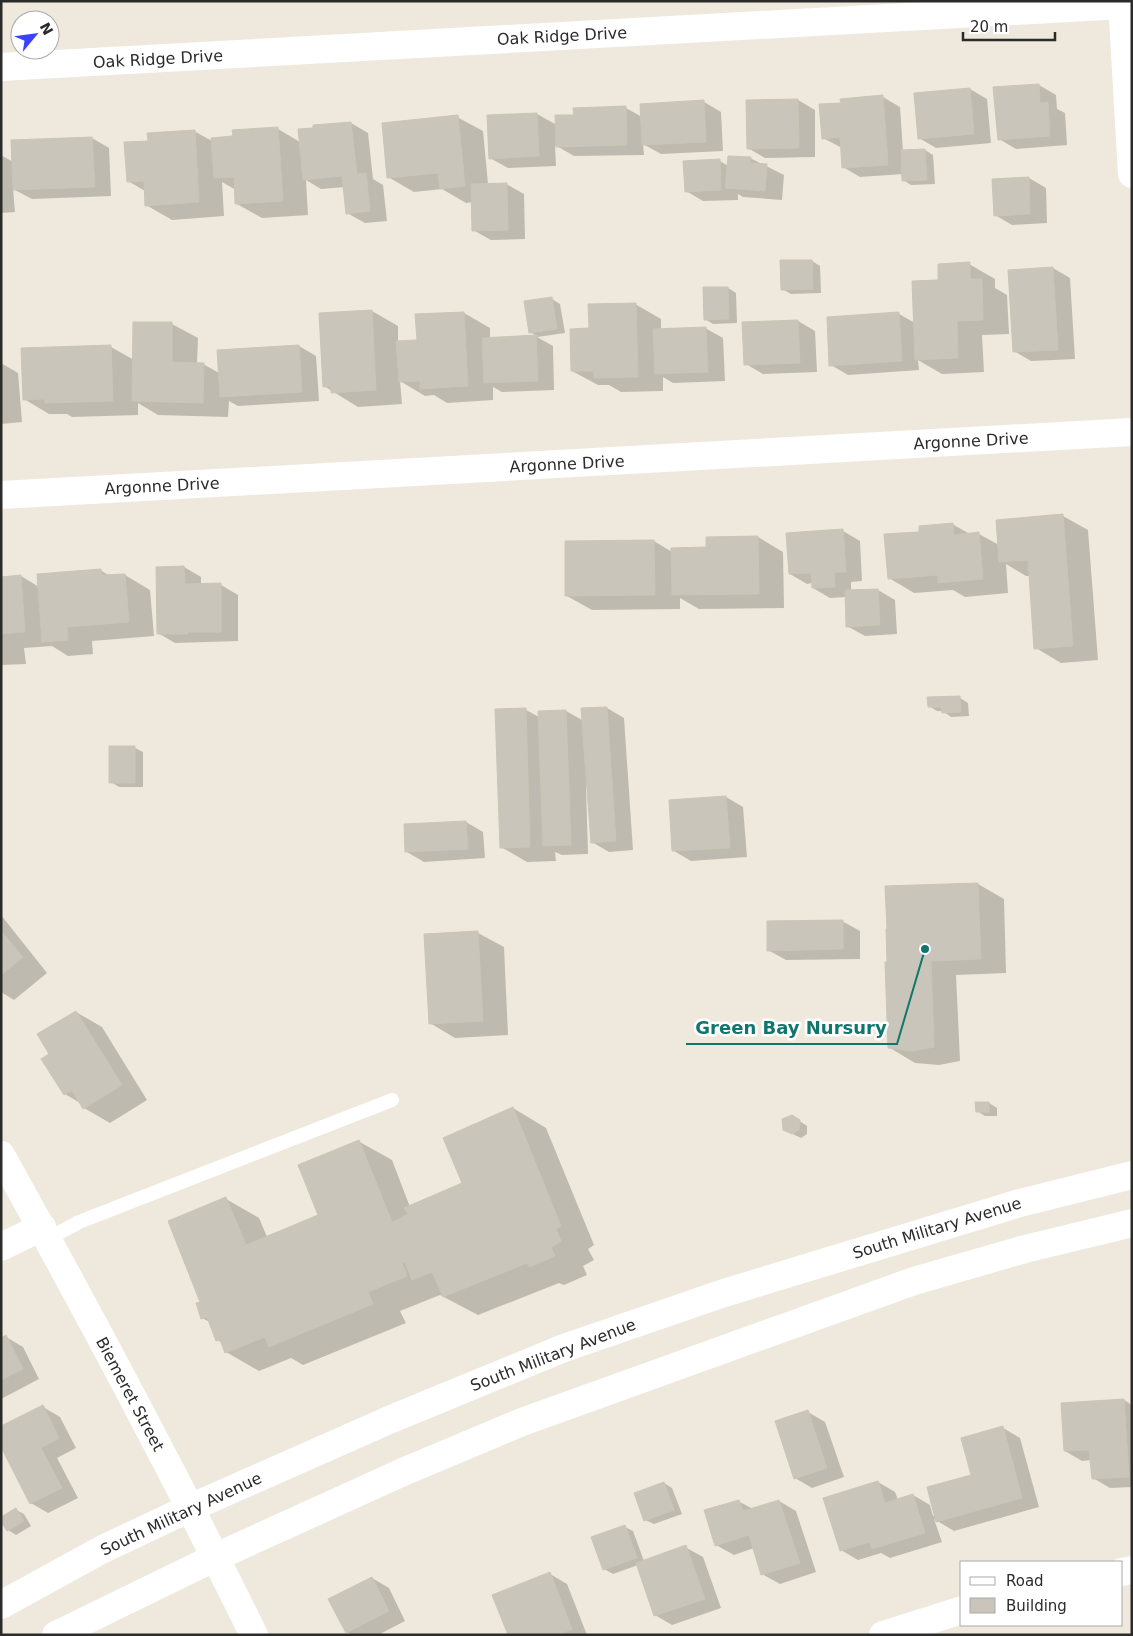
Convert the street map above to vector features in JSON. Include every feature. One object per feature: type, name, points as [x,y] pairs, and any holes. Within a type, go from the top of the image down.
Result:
[{"type":"street","name":"Oak Ridge Drive","points":[[1,67],[1122,3]]},
{"type":"street","points":[[1122,3],[1132,174]]},
{"type":"street","name":"Argonne Drive","points":[[1,495],[1132,432]]},
{"type":"street","name":"Biemeret Street","points":[[1,1155],[45,1233],[216,1557],[254,1635]]},
{"type":"street","name":"South Military Avenue","points":[[1,1606],[103,1549],[190,1508],[389,1420],[564,1348],[724,1293],[1020,1203],[1132,1176]]},
{"type":"street","points":[[56,1635],[216,1557],[403,1472],[522,1422],[914,1281],[1025,1249],[1132,1223]]},
{"type":"street","points":[[1,1247],[45,1233]]},
{"type":"street","points":[[883,1635],[960,1611]]},
{"type":"lane","points":[[45,1233],[78,1222],[392,1100]]},
{"type":"building","points":[[1039,84],[1040,103],[1048,102],[1050,136],[998,140],[993,87]]},
{"type":"building","points":[[970,88],[974,134],[918,139],[914,93]]},
{"type":"building","points":[[883,95],[888,165],[842,168],[840,137],[822,139],[819,104],[841,103],[840,99]]},
{"type":"building","points":[[798,99],[799,148],[747,149],[746,100]]},
{"type":"building","points":[[704,100],[706,142],[642,145],[640,104]]},
{"type":"building","points":[[626,106],[627,145],[556,147],[555,115],[574,115],[573,108]]},
{"type":"building","points":[[537,113],[539,156],[489,159],[487,115]]},
{"type":"building","points":[[458,115],[465,186],[440,189],[438,173],[387,178],[382,123]]},
{"type":"building","points":[[351,122],[357,174],[366,173],[370,211],[346,214],[342,176],[303,180],[298,129],[313,128],[313,125]]},
{"type":"building","points":[[278,127],[283,201],[235,204],[234,177],[214,178],[211,138],[233,136],[232,130]]},
{"type":"building","points":[[195,130],[199,202],[145,206],[144,181],[127,182],[124,142],[148,141],[147,133]]},
{"type":"building","points":[[92,137],[95,187],[13,190],[11,140]]},
{"type":"building","points":[[925,149],[927,180],[902,181],[901,150]]},
{"type":"building","points":[[728,156],[751,157],[750,163],[767,164],[765,191],[725,188]]},
{"type":"building","points":[[720,159],[721,190],[685,192],[683,161]]},
{"type":"building","points":[[1029,177],[1030,214],[994,216],[992,179]]},
{"type":"building","points":[[507,183],[508,230],[472,231],[471,184]]},
{"type":"building","points":[[780,260],[812,260],[813,289],[781,290]]},
{"type":"building","points":[[970,262],[970,279],[982,279],[983,320],[957,321],[958,358],[915,360],[912,281],[938,280],[938,264]]},
{"type":"building","points":[[1053,267],[1058,350],[1013,352],[1008,270]]},
{"type":"building","points":[[703,287],[728,287],[729,319],[704,320]]},
{"type":"building","points":[[552,297],[557,329],[529,333],[524,301]]},
{"type":"building","points":[[636,303],[638,377],[594,378],[594,371],[571,371],[570,329],[589,328],[588,304]]},
{"type":"building","points":[[372,310],[376,390],[331,393],[331,386],[323,387],[319,313]]},
{"type":"building","points":[[464,312],[468,386],[420,389],[420,381],[399,382],[396,341],[417,340],[415,314]]},
{"type":"building","points":[[899,312],[902,361],[829,366],[827,317]]},
{"type":"building","points":[[798,320],[800,363],[744,365],[742,322]]},
{"type":"building","points":[[133,322],[172,322],[172,362],[204,363],[203,403],[132,401]]},
{"type":"building","points":[[706,327],[708,372],[655,374],[653,329]]},
{"type":"building","points":[[536,335],[538,381],[484,383],[482,338]]},
{"type":"building","points":[[111,345],[113,401],[45,403],[45,399],[23,400],[21,348]]},
{"type":"building","points":[[299,345],[302,392],[220,397],[217,350]]},
{"type":"building","points":[[1063,514],[1073,646],[1034,649],[1028,560],[999,562],[996,520]]},
{"type":"building","points":[[953,523],[954,535],[979,532],[983,579],[938,583],[938,575],[888,579],[884,534],[919,532],[919,526]]},
{"type":"building","points":[[843,529],[846,572],[834,572],[835,587],[812,588],[811,573],[789,574],[786,533]]},
{"type":"building","points":[[758,536],[759,594],[672,595],[671,548],[706,547],[706,537]]},
{"type":"building","points":[[654,540],[655,595],[565,596],[565,541]]},
{"type":"building","points":[[184,566],[185,584],[221,583],[221,632],[157,634],[156,567]]},
{"type":"building","points":[[101,569],[102,575],[125,574],[129,622],[67,627],[68,640],[42,642],[37,574]]},
{"type":"building","points":[[21,575],[25,632],[1,634],[1,577]]},
{"type":"building","points":[[878,589],[880,625],[846,627],[845,590]]},
{"type":"building","points":[[960,696],[961,712],[942,713],[941,707],[928,707],[927,697]]},
{"type":"building","points":[[607,707],[616,841],[591,843],[581,708]]},
{"type":"building","points":[[526,708],[530,847],[500,848],[495,709]]},
{"type":"building","points":[[566,710],[571,845],[543,846],[538,711]]},
{"type":"building","points":[[109,746],[135,746],[135,783],[109,783]]},
{"type":"building","points":[[726,796],[730,848],[672,851],[669,800]]},
{"type":"building","points":[[466,821],[468,849],[405,852],[404,824]]},
{"type":"building","points":[[978,883],[981,959],[931,961],[934,1047],[913,1051],[888,1048],[885,886]]},
{"type":"building","points":[[843,920],[843,949],[767,951],[767,921]]},
{"type":"building","points":[[1,931],[23,957],[1,975]]},
{"type":"building","points":[[478,931],[483,1021],[429,1024],[424,934]]},
{"type":"building","points":[[76,1011],[122,1085],[83,1109],[72,1090],[64,1095],[41,1059],[49,1054],[37,1034]]},
{"type":"building","points":[[975,1102],[989,1102],[989,1112],[976,1112]]},
{"type":"building","points":[[513,1107],[561,1226],[556,1229],[561,1241],[551,1247],[555,1256],[530,1267],[527,1263],[443,1297],[432,1272],[412,1280],[405,1262],[409,1260],[400,1237],[405,1235],[399,1219],[408,1214],[404,1208],[462,1183],[443,1138]]},
{"type":"building","points":[[792,1115],[800,1120],[799,1130],[792,1134],[783,1130],[782,1119]]},
{"type":"building","points":[[359,1140],[392,1222],[399,1219],[405,1235],[400,1237],[409,1260],[402,1263],[407,1276],[368,1292],[373,1304],[269,1347],[265,1337],[225,1353],[220,1340],[216,1341],[207,1317],[201,1319],[196,1303],[200,1302],[168,1221],[226,1197],[246,1245],[318,1215],[298,1165]]},
{"type":"building","points":[[6,1335],[23,1369],[1,1380],[1,1338]]},
{"type":"building","points":[[1124,1399],[1129,1477],[1092,1479],[1089,1450],[1064,1451],[1061,1403]]},
{"type":"building","points":[[43,1405],[59,1438],[41,1448],[62,1488],[30,1504],[1,1447],[1,1426]]},
{"type":"building","points":[[808,1410],[827,1468],[794,1479],[775,1421]]},
{"type":"building","points":[[1003,1426],[1022,1498],[936,1522],[927,1487],[971,1475],[961,1438]]},
{"type":"building","points":[[878,1481],[885,1503],[913,1494],[925,1533],[872,1549],[869,1542],[840,1551],[823,1498]]},
{"type":"building","points":[[664,1482],[674,1510],[644,1521],[634,1493]]},
{"type":"building","points":[[739,1500],[743,1511],[779,1500],[800,1563],[761,1575],[749,1535],[715,1546],[704,1510]]},
{"type":"building","points":[[16,1508],[24,1521],[7,1531],[1,1521],[1,1517]]},
{"type":"building","points":[[625,1525],[637,1558],[603,1570],[591,1537]]},
{"type":"building","points":[[686,1545],[705,1599],[654,1616],[636,1563]]},
{"type":"building","points":[[550,1572],[572,1629],[558,1635],[508,1635],[492,1595]]},
{"type":"building","points":[[372,1577],[389,1611],[346,1633],[328,1599]]},
{"type":"place","name":"Green Bay Nursury","points":[[925,949]]}]
